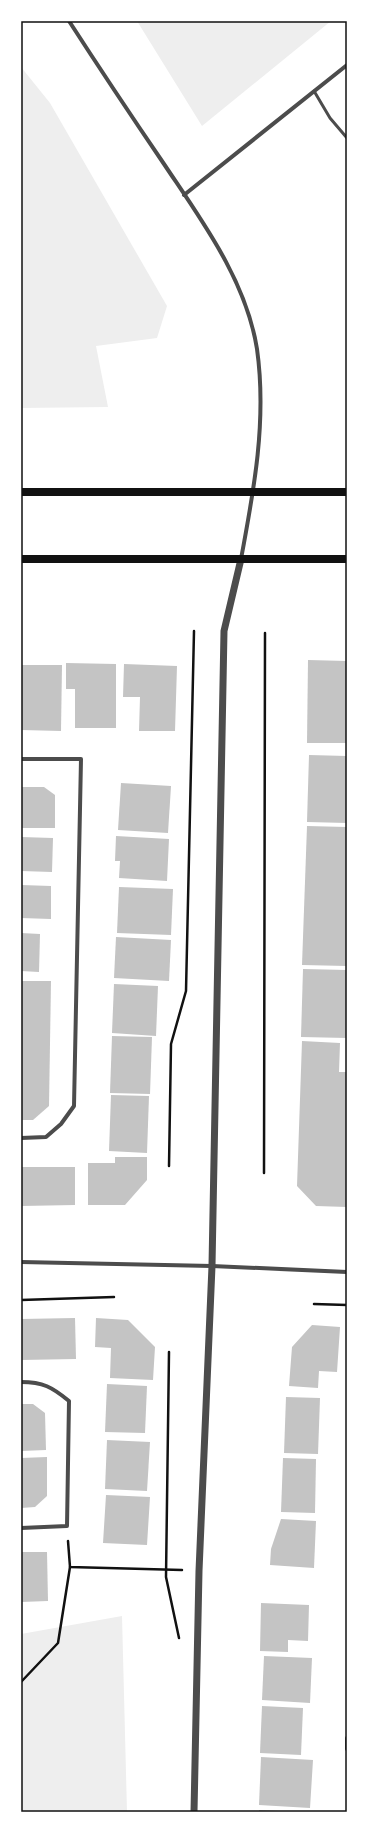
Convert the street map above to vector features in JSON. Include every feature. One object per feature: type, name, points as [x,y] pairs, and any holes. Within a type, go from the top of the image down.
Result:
[{"type":"main road","points":[[21,492],[347,492]]},
{"type":"main road","points":[[21,559],[347,558]]},
{"type":"street","points":[[68,21],[216,244],[242,298],[256,347],[259,369],[261,425],[254,492],[241,559],[224,632],[212,1266],[199,1571],[194,1812]]},
{"type":"street","points":[[184,195],[347,66]]},
{"type":"street","points":[[21,759],[81,759],[74,1106],[61,1124],[46,1137],[21,1138]]},
{"type":"street","points":[[21,1262],[212,1266],[347,1272]]},
{"type":"street","points":[[21,1382],[33,1382],[53,1388],[69,1401],[67,1526],[21,1528]]},
{"type":"street","points":[[347,1738],[347,1749]]},
{"type":"lane","points":[[314,92],[330,118],[347,138]]},
{"type":"path","points":[[169,1166],[171,1044],[186,991],[194,631]]},
{"type":"path","points":[[264,1173],[265,633]]},
{"type":"path","points":[[21,1300],[114,1297]]},
{"type":"path","points":[[314,1304],[347,1305]]},
{"type":"path","points":[[169,1352],[166,1577],[180,1646]]},
{"type":"path","points":[[21,1682],[58,1644],[70,1568],[67,1526]]},
{"type":"path","points":[[70,1568],[199,1571]]},
{"type":"shaded area","points":[[137,21],[331,21],[202,126]]},
{"type":"shaded area","points":[[21,67],[50,103],[167,306],[157,338],[96,346],[108,407],[21,408]]},
{"type":"shaded area","points":[[122,1616],[127,1812],[21,1812],[21,1634]]},
{"type":"building","points":[[308,660],[347,661],[347,743],[307,743]]},
{"type":"building","points":[[66,663],[116,664],[116,728],[75,728],[75,689],[66,689]]},
{"type":"building","points":[[124,664],[177,666],[175,731],[139,731],[140,697],[123,697]]},
{"type":"building","points":[[21,665],[62,665],[61,731],[21,730]]},
{"type":"building","points":[[309,755],[347,756],[347,823],[307,822]]},
{"type":"building","points":[[121,783],[171,786],[168,833],[118,830]]},
{"type":"building","points":[[21,787],[44,787],[55,795],[55,828],[21,828]]},
{"type":"building","points":[[307,826],[347,827],[347,966],[302,965]]},
{"type":"building","points":[[116,836],[169,839],[167,881],[119,878],[120,861],[115,861]]},
{"type":"building","points":[[21,837],[53,838],[52,872],[21,871]]},
{"type":"building","points":[[21,885],[51,886],[51,919],[21,918]]},
{"type":"building","points":[[119,887],[173,889],[171,935],[117,933]]},
{"type":"building","points":[[21,933],[40,934],[39,972],[21,971]]},
{"type":"building","points":[[116,937],[171,940],[169,981],[114,978]]},
{"type":"building","points":[[303,969],[347,970],[347,1038],[301,1037]]},
{"type":"building","points":[[21,981],[51,981],[49,1106],[33,1120],[21,1120]]},
{"type":"building","points":[[114,984],[158,986],[156,1036],[112,1033]]},
{"type":"building","points":[[112,1036],[152,1037],[150,1094],[110,1093]]},
{"type":"building","points":[[302,1041],[340,1043],[339,1072],[347,1072],[347,1207],[316,1206],[297,1186]]},
{"type":"building","points":[[111,1095],[149,1096],[147,1153],[109,1151]]},
{"type":"building","points":[[115,1157],[147,1157],[147,1180],[125,1205],[88,1205],[88,1163],[115,1163]]},
{"type":"building","points":[[21,1167],[75,1167],[75,1205],[21,1206]]},
{"type":"building","points":[[75,1318],[76,1359],[21,1360],[21,1319]]},
{"type":"building","points":[[96,1318],[128,1320],[155,1347],[153,1380],[110,1378],[111,1348],[95,1347]]},
{"type":"building","points":[[312,1325],[340,1327],[337,1372],[319,1371],[318,1388],[289,1386],[292,1347]]},
{"type":"building","points":[[107,1384],[147,1386],[145,1433],[105,1432]]},
{"type":"building","points":[[286,1397],[320,1398],[318,1454],[284,1453]]},
{"type":"building","points":[[21,1404],[33,1404],[45,1413],[46,1450],[21,1451]]},
{"type":"building","points":[[107,1440],[150,1442],[147,1491],[105,1489]]},
{"type":"building","points":[[47,1457],[47,1496],[35,1507],[21,1508],[21,1458]]},
{"type":"building","points":[[283,1458],[316,1459],[315,1513],[281,1512]]},
{"type":"building","points":[[106,1495],[150,1497],[147,1545],[103,1543]]},
{"type":"building","points":[[281,1519],[316,1521],[314,1568],[270,1565],[271,1549]]},
{"type":"building","points":[[21,1552],[47,1552],[48,1601],[21,1602]]},
{"type":"building","points":[[261,1603],[309,1605],[308,1641],[288,1640],[288,1652],[260,1651]]},
{"type":"building","points":[[264,1656],[312,1658],[310,1703],[262,1700]]},
{"type":"building","points":[[262,1706],[303,1708],[301,1755],[260,1753]]},
{"type":"building","points":[[261,1757],[313,1760],[310,1808],[259,1805]]},
{"type":"building","points":[[259,1810],[279,1811],[279,1812],[259,1812]]}]
